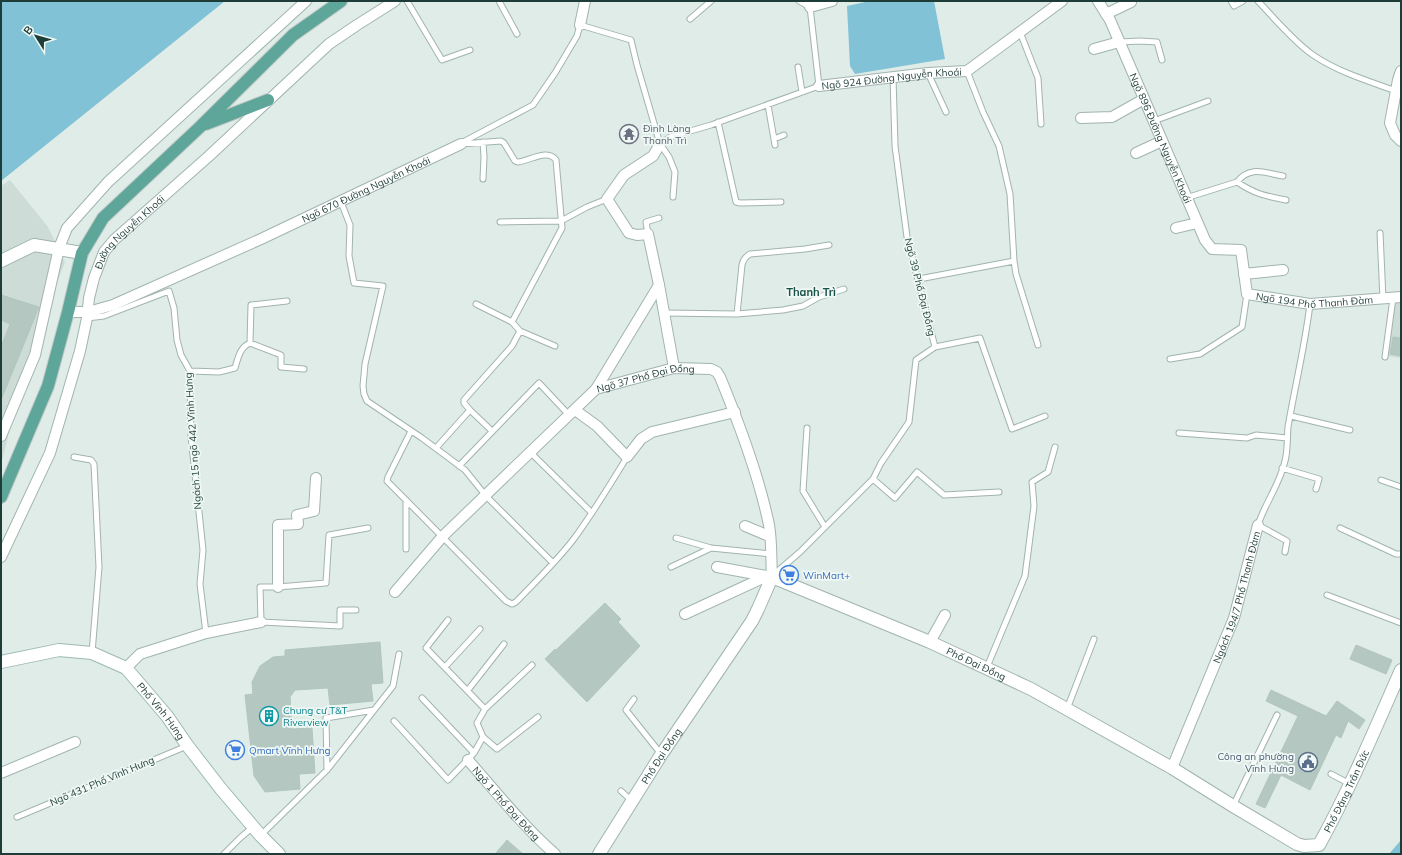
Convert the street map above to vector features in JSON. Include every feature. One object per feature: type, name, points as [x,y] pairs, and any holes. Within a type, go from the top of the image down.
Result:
[{"type":"main road","name":"Đường Nguyễn Khoái","points":[[1,497],[48,386],[82,253],[103,218],[201,126],[293,35],[341,1]]},
{"type":"main road","points":[[201,126],[268,100]]},
{"type":"street","points":[[1,436],[35,355],[59,248],[67,228],[108,182],[306,1]]},
{"type":"street","name":"Đường Nguyễn Khoái","points":[[1,557],[50,453],[80,350],[94,278],[104,252],[114,240],[209,156],[329,44],[357,24],[396,1]]},
{"type":"street","name":"Ngõ 670 Đường Nguyễn Khoái","points":[[580,25],[585,1]]},
{"type":"street","points":[[809,4],[832,1]]},
{"type":"street","name":"Ngõ 924 Đường Nguyễn Khoái","points":[[819,86],[928,73],[967,71],[1062,1]]},
{"type":"street","name":"Ngõ 896 Đường Nguyễn Khoái","points":[[1098,1],[1119,42],[1205,240],[1212,249],[1241,250]]},
{"type":"street","points":[[1106,14],[1130,2]]},
{"type":"street","points":[[1094,49],[1119,42]]},
{"type":"street","points":[[1401,71],[1390,123],[1395,135],[1401,141]]},
{"type":"street","points":[[1081,118],[1112,117],[1144,99]]},
{"type":"street","points":[[1136,153],[1162,141]]},
{"type":"street","name":"Ngõ 670 Đường Nguyễn Khoái","points":[[68,312],[88,315],[184,275],[461,144]]},
{"type":"street","name":"Ngõ 924 Đường Nguyễn Khoái","points":[[607,199],[624,175],[653,156],[660,144]]},
{"type":"street","points":[[607,199],[629,233],[637,235],[648,234],[660,285],[674,368]]},
{"type":"street","points":[[1176,228],[1197,223]]},
{"type":"street","points":[[1,261],[34,244],[82,253]]},
{"type":"street","name":"Ngõ 194 Phố Thanh Đàm","points":[[1241,250],[1247,294],[1310,304],[1392,298]]},
{"type":"street","points":[[1244,274],[1283,270]]},
{"type":"street","points":[[596,389],[660,285]]},
{"type":"street","name":"Ngõ 37 Phố Đại Đồng","points":[[395,592],[443,536],[596,389],[674,368],[711,369],[717,372],[720,377],[734,412],[760,490],[769,527],[771,554]]},
{"type":"street","points":[[572,413],[597,426],[627,457],[641,439],[652,432],[734,412]]},
{"type":"street","points":[[278,587],[278,525],[298,524],[296,515],[314,511],[316,478]]},
{"type":"street","name":"Ngách 194/7 Phố Thanh Đàm","points":[[1172,768],[1234,618],[1258,525]]},
{"type":"street","points":[[746,526],[769,536]]},
{"type":"street","name":"Phố Đại Đồng","points":[[599,854],[661,755],[752,621],[770,577],[771,554]]},
{"type":"street","points":[[717,567],[770,577]]},
{"type":"street","points":[[685,614],[770,577]]},
{"type":"street","name":"Phố Đại Đồng","points":[[770,577],[930,642],[986,668],[1067,708],[1172,768]]},
{"type":"street","points":[[930,642],[945,615]]},
{"type":"street","points":[[126,668],[140,654],[206,633],[260,622]]},
{"type":"street","name":"Phố Vĩnh Hưng","points":[[1,662],[59,650],[92,653],[126,668],[167,716],[220,789],[279,854]]},
{"type":"street","name":"Phố Đặng Trần Đức","points":[[1172,768],[1232,806],[1297,844],[1317,850],[1350,784],[1401,670]]},
{"type":"street","points":[[1,773],[75,742]]},
{"type":"street","name":"Ngõ 1 Phố Đại Đồng","points":[[471,756],[503,800],[546,846],[556,854]]},
{"type":"lane","points":[[407,1],[442,60],[470,50]]},
{"type":"lane","points":[[498,1],[517,34]]},
{"type":"lane","points":[[690,19],[711,1]]},
{"type":"lane","points":[[799,1],[809,4],[819,86]]},
{"type":"lane","points":[[1233,3],[1243,1]]},
{"type":"lane","points":[[1258,1],[1295,39],[1312,54],[1343,71],[1396,91]]},
{"type":"lane","points":[[580,25],[631,40],[660,144],[669,158],[674,172],[673,197]]},
{"type":"lane","name":"Ngõ 670 Đường Nguyễn Khoái","points":[[461,144],[533,105],[577,36],[580,25]]},
{"type":"lane","points":[[1020,32],[1038,78],[1041,124]]},
{"type":"lane","points":[[1119,42],[1157,42],[1162,60]]},
{"type":"lane","points":[[798,67],[802,92]]},
{"type":"lane","points":[[967,71],[983,112],[999,146],[1010,194],[1014,261],[1022,296],[1038,344]]},
{"type":"lane","points":[[928,73],[946,112]]},
{"type":"lane","name":"Ngõ 39 Phố Đại Đồng","points":[[770,577],[825,527],[873,479],[881,463],[909,422],[916,360],[935,347],[919,279],[907,237],[895,146],[893,77]]},
{"type":"lane","name":"Ngõ 924 Đường Nguyễn Khoái","points":[[660,144],[670,136],[718,122],[819,86]]},
{"type":"lane","points":[[1154,121],[1208,101]]},
{"type":"lane","points":[[768,105],[775,145]]},
{"type":"lane","points":[[718,122],[736,202],[781,202]]},
{"type":"lane","points":[[774,139],[784,135]]},
{"type":"lane","points":[[461,144],[501,141],[504,143],[515,161],[518,162],[548,154],[556,160],[562,228],[512,322]]},
{"type":"lane","points":[[483,142],[483,179]]},
{"type":"lane","points":[[1186,198],[1237,182],[1243,175],[1250,172],[1256,171],[1283,176]]},
{"type":"lane","points":[[1237,182],[1250,191],[1264,196],[1286,200]]},
{"type":"lane","points":[[500,222],[562,221],[587,207],[607,199]]},
{"type":"lane","points":[[341,202],[350,225],[349,256],[354,283],[383,286],[365,364],[363,386],[367,401],[436,448],[465,470],[486,496],[553,563]]},
{"type":"lane","points":[[648,234],[646,222],[658,218]]},
{"type":"lane","points":[[1380,233],[1392,298],[1385,356]]},
{"type":"lane","points":[[737,314],[742,266],[746,256],[750,254],[806,249],[829,245]]},
{"type":"lane","points":[[919,279],[1014,261]]},
{"type":"lane","points":[[664,313],[737,314],[783,310],[803,306],[819,297],[844,289]]},
{"type":"lane","name":"Ngách 15 ngõ 442 Vĩnh Hưng","points":[[88,315],[104,316],[170,291],[174,308],[177,340],[181,354],[190,371],[191,436],[203,550],[200,584],[206,633]]},
{"type":"lane","points":[[1170,359],[1200,354],[1242,327],[1247,294]]},
{"type":"lane","points":[[250,343],[251,305],[287,301]]},
{"type":"lane","points":[[476,304],[512,322],[520,331],[554,346]]},
{"type":"lane","name":"Ngách 194/7 Phố Thanh Đàm","points":[[1258,525],[1260,518],[1275,490],[1285,460],[1287,438],[1310,304]]},
{"type":"lane","points":[[492,431],[470,410],[464,403],[464,400],[512,346],[520,331]]},
{"type":"lane","points":[[935,347],[980,338],[1012,429],[1045,416]]},
{"type":"lane","points":[[190,371],[219,372],[235,368],[238,356],[245,345],[250,343],[282,355],[281,367],[304,369]]},
{"type":"lane","points":[[459,466],[539,383],[572,413]]},
{"type":"lane","points":[[436,448],[470,410]]},
{"type":"lane","points":[[1291,416],[1350,430]]},
{"type":"lane","points":[[807,428],[803,490],[825,527]]},
{"type":"lane","points":[[411,431],[388,477],[389,483],[506,601],[512,604],[516,602],[553,563],[572,540],[592,513],[627,457]]},
{"type":"lane","points":[[1179,432],[1247,438],[1256,435],[1287,438]]},
{"type":"lane","points":[[986,668],[1025,576],[1034,506],[1032,482],[1048,472],[1055,447]]},
{"type":"lane","points":[[530,452],[592,513]]},
{"type":"lane","points":[[74,457],[91,460],[94,464],[99,567],[92,653]]},
{"type":"lane","points":[[1282,468],[1319,480],[1316,489]]},
{"type":"lane","points":[[873,479],[895,498],[917,472],[944,496],[999,492]]},
{"type":"lane","points":[[1381,480],[1401,487]]},
{"type":"lane","points":[[406,500],[406,548]]},
{"type":"lane","points":[[1258,525],[1287,541],[1285,552]]},
{"type":"lane","points":[[356,610],[340,610],[340,626],[260,622],[260,587],[326,583],[329,535],[368,528]]},
{"type":"lane","points":[[1340,528],[1396,554],[1401,554]]},
{"type":"lane","points":[[676,538],[711,548],[771,554]]},
{"type":"lane","points":[[670,567],[711,548]]},
{"type":"lane","points":[[1327,595],[1401,623]]},
{"type":"lane","points":[[448,620],[426,648],[485,709]]},
{"type":"lane","points":[[445,667],[480,629]]},
{"type":"lane","points":[[1067,708],[1094,639]]},
{"type":"lane","points":[[468,690],[504,644]]},
{"type":"lane","points":[[224,854],[240,838],[257,831],[327,770],[393,686],[399,654]]},
{"type":"lane","points":[[532,665],[485,709],[476,722],[483,737],[497,749],[538,717]]},
{"type":"lane","points":[[394,721],[448,780],[471,756],[422,698]]},
{"type":"lane","points":[[634,699],[626,710],[661,755]]},
{"type":"lane","points":[[327,770],[326,718],[374,710]]},
{"type":"lane","points":[[1232,806],[1277,715]]},
{"type":"lane","name":"Ngõ 1 Phố Đại Đồng","points":[[471,756],[483,737]]},
{"type":"lane","name":"Ngõ 431 Phố Vĩnh Hưng","points":[[17,817],[188,746]]},
{"type":"lane","points":[[1331,774],[1350,784]]},
{"type":"lane","points":[[621,791],[632,801]]},
{"type":"shaded area","points":[[10,180],[48,227],[65,262],[29,354],[1,464],[1,186]]},
{"type":"shaded area","points":[[1394,300],[1401,300],[1401,358],[1388,356]]},
{"type":"water","points":[[1,1],[225,1],[1,181]]},
{"type":"water","points":[[870,1],[934,1],[945,59],[855,74],[850,66],[847,6]]},
{"type":"water","points":[[1401,840],[1401,854],[1389,854]]},
{"type":"building","points":[[1,295],[39,307],[1,400],[1,347],[10,324],[1,320]]},
{"type":"building","points":[[1393,337],[1401,338],[1401,356],[1390,354]]},
{"type":"building","points":[[605,603],[621,619],[618,622],[640,646],[587,702],[545,659]]},
{"type":"building","name":"Chung cư T&T Riverview","points":[[380,642],[383,683],[371,684],[373,701],[330,705],[328,688],[295,690],[290,697],[292,729],[312,728],[315,773],[299,774],[300,789],[265,792],[254,776],[245,695],[253,694],[252,682],[260,666],[273,657],[285,656],[285,650]]},
{"type":"building","points":[[1356,645],[1392,660],[1386,674],[1350,659]]},
{"type":"building","points":[[1271,690],[1326,716],[1337,701],[1365,720],[1359,729],[1348,721],[1341,738],[1336,735],[1310,790],[1281,775],[1265,808],[1256,804],[1298,716],[1266,701]]},
{"type":"building","points":[[507,840],[523,854],[495,854]]},
{"type":"place","name":"Đình Làng Thanh Trì","points":[[629,134]]},
{"type":"place","name":"WinMart+","points":[[789,575]]},
{"type":"place","name":"Chung cư T&T Riverview","points":[[269,716]]},
{"type":"place","name":"Qmart Vĩnh Hưng","points":[[235,750]]},
{"type":"place","name":"Công an phường Vĩnh Hưng","points":[[1308,762]]},
{"type":"district","name":"Thanh Trì","points":[[811,292]]}]
